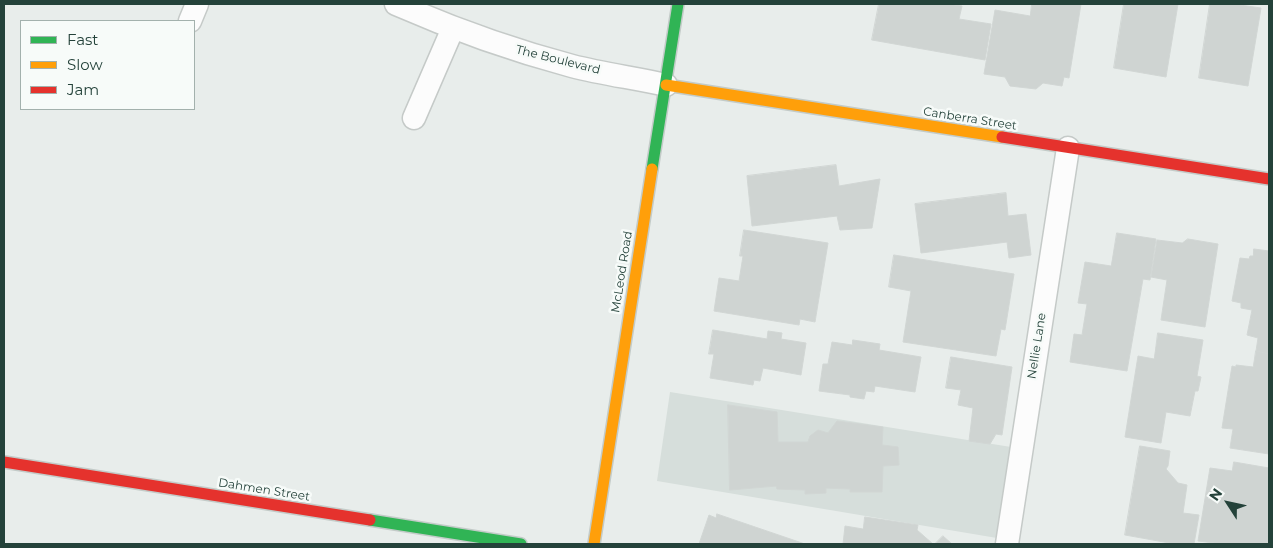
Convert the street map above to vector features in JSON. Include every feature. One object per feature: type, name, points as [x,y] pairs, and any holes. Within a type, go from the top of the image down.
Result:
[{"type":"street","name":"McLeod Road","points":[[594,544],[678,4]]},
{"type":"street","name":"Canberra Street","points":[[666,85],[1269,179]]},
{"type":"street","name":"Dahmen Street","points":[[4,462],[521,544]]},
{"type":"lane","points":[[190,20],[198,4]]},
{"type":"lane","name":"The Boulevard","points":[[396,4],[428,10],[453,28],[512,49],[574,66],[666,85]]},
{"type":"lane","points":[[414,118],[453,28]]},
{"type":"lane","name":"Nellie Lane","points":[[1006,544],[1068,148]]},
{"type":"shaded area","points":[[670,392],[1011,447],[997,538],[657,481]]},
{"type":"building","points":[[879,4],[947,4],[962,6],[959,19],[991,24],[985,60],[872,40]]},
{"type":"building","points":[[1032,4],[1081,4],[1069,78],[1064,77],[1062,86],[1043,83],[1036,89],[1010,86],[1005,77],[984,74],[995,10],[1030,16]]},
{"type":"building","points":[[1124,4],[1178,4],[1166,77],[1114,68]]},
{"type":"building","points":[[1210,4],[1233,4],[1261,8],[1248,86],[1199,78]]},
{"type":"building","points":[[836,165],[839,186],[880,179],[872,228],[840,230],[837,216],[752,226],[747,176]]},
{"type":"building","points":[[1006,193],[1008,216],[1026,214],[1031,255],[1009,258],[1007,242],[921,253],[915,204]]},
{"type":"building","points":[[744,230],[828,243],[815,322],[800,319],[799,325],[714,311],[719,278],[739,281],[743,256],[740,256]]},
{"type":"building","points":[[1117,233],[1156,239],[1150,280],[1143,279],[1127,371],[1070,362],[1074,334],[1082,335],[1087,304],[1078,303],[1085,262],[1111,266]]},
{"type":"building","points":[[1188,239],[1218,244],[1205,327],[1161,320],[1167,280],[1151,277],[1157,240],[1182,243]]},
{"type":"building","points":[[1254,249],[1269,251],[1269,354],[1256,351],[1258,338],[1247,335],[1252,310],[1241,308],[1241,303],[1232,301],[1240,258],[1249,259],[1250,256],[1253,256]]},
{"type":"building","points":[[894,255],[1014,274],[1005,330],[1001,329],[996,356],[903,342],[911,291],[889,287]]},
{"type":"building","points":[[713,330],[767,339],[768,331],[782,333],[781,339],[806,343],[801,375],[763,368],[760,381],[754,380],[753,385],[710,378],[714,354],[709,354]]},
{"type":"building","points":[[1158,333],[1203,340],[1197,376],[1201,377],[1198,391],[1195,391],[1190,416],[1166,412],[1161,443],[1125,437],[1138,356],[1154,359]]},
{"type":"building","points":[[853,340],[880,344],[879,350],[921,357],[915,392],[875,386],[874,392],[866,391],[864,399],[819,391],[823,364],[828,364],[832,342],[852,345]]},
{"type":"building","points":[[1256,351],[1269,354],[1269,454],[1230,448],[1233,429],[1222,428],[1232,366],[1253,367]]},
{"type":"building","points":[[951,357],[1012,367],[1002,435],[996,434],[990,444],[969,441],[973,408],[958,405],[961,390],[946,388]]},
{"type":"building","points":[[728,405],[777,412],[778,442],[808,442],[810,436],[818,430],[828,433],[837,421],[883,427],[882,445],[898,447],[899,465],[883,466],[882,492],[850,492],[850,489],[826,488],[826,493],[805,494],[805,490],[777,489],[776,486],[730,490]]},
{"type":"building","points":[[1140,446],[1170,451],[1166,469],[1178,483],[1187,485],[1183,513],[1199,515],[1194,544],[1175,544],[1125,535]]},
{"type":"building","points":[[1234,462],[1269,468],[1269,544],[1222,544],[1198,541],[1210,468],[1232,471]]},
{"type":"building","points":[[717,514],[805,544],[699,544],[709,515],[716,518]]},
{"type":"building","points":[[865,517],[918,525],[917,530],[933,544],[843,544],[845,526],[863,529]]},
{"type":"building","points":[[943,536],[952,544],[935,544]]},
{"type":"traffic: fast","points":[[652,169],[678,4]]},
{"type":"traffic: fast","points":[[370,520],[521,544]]},
{"type":"traffic: slow","points":[[666,85],[1002,137]]},
{"type":"traffic: slow","points":[[594,544],[652,169]]},
{"type":"traffic: jam","points":[[1002,137],[1269,179]]},
{"type":"traffic: jam","points":[[4,462],[370,520]]}]
